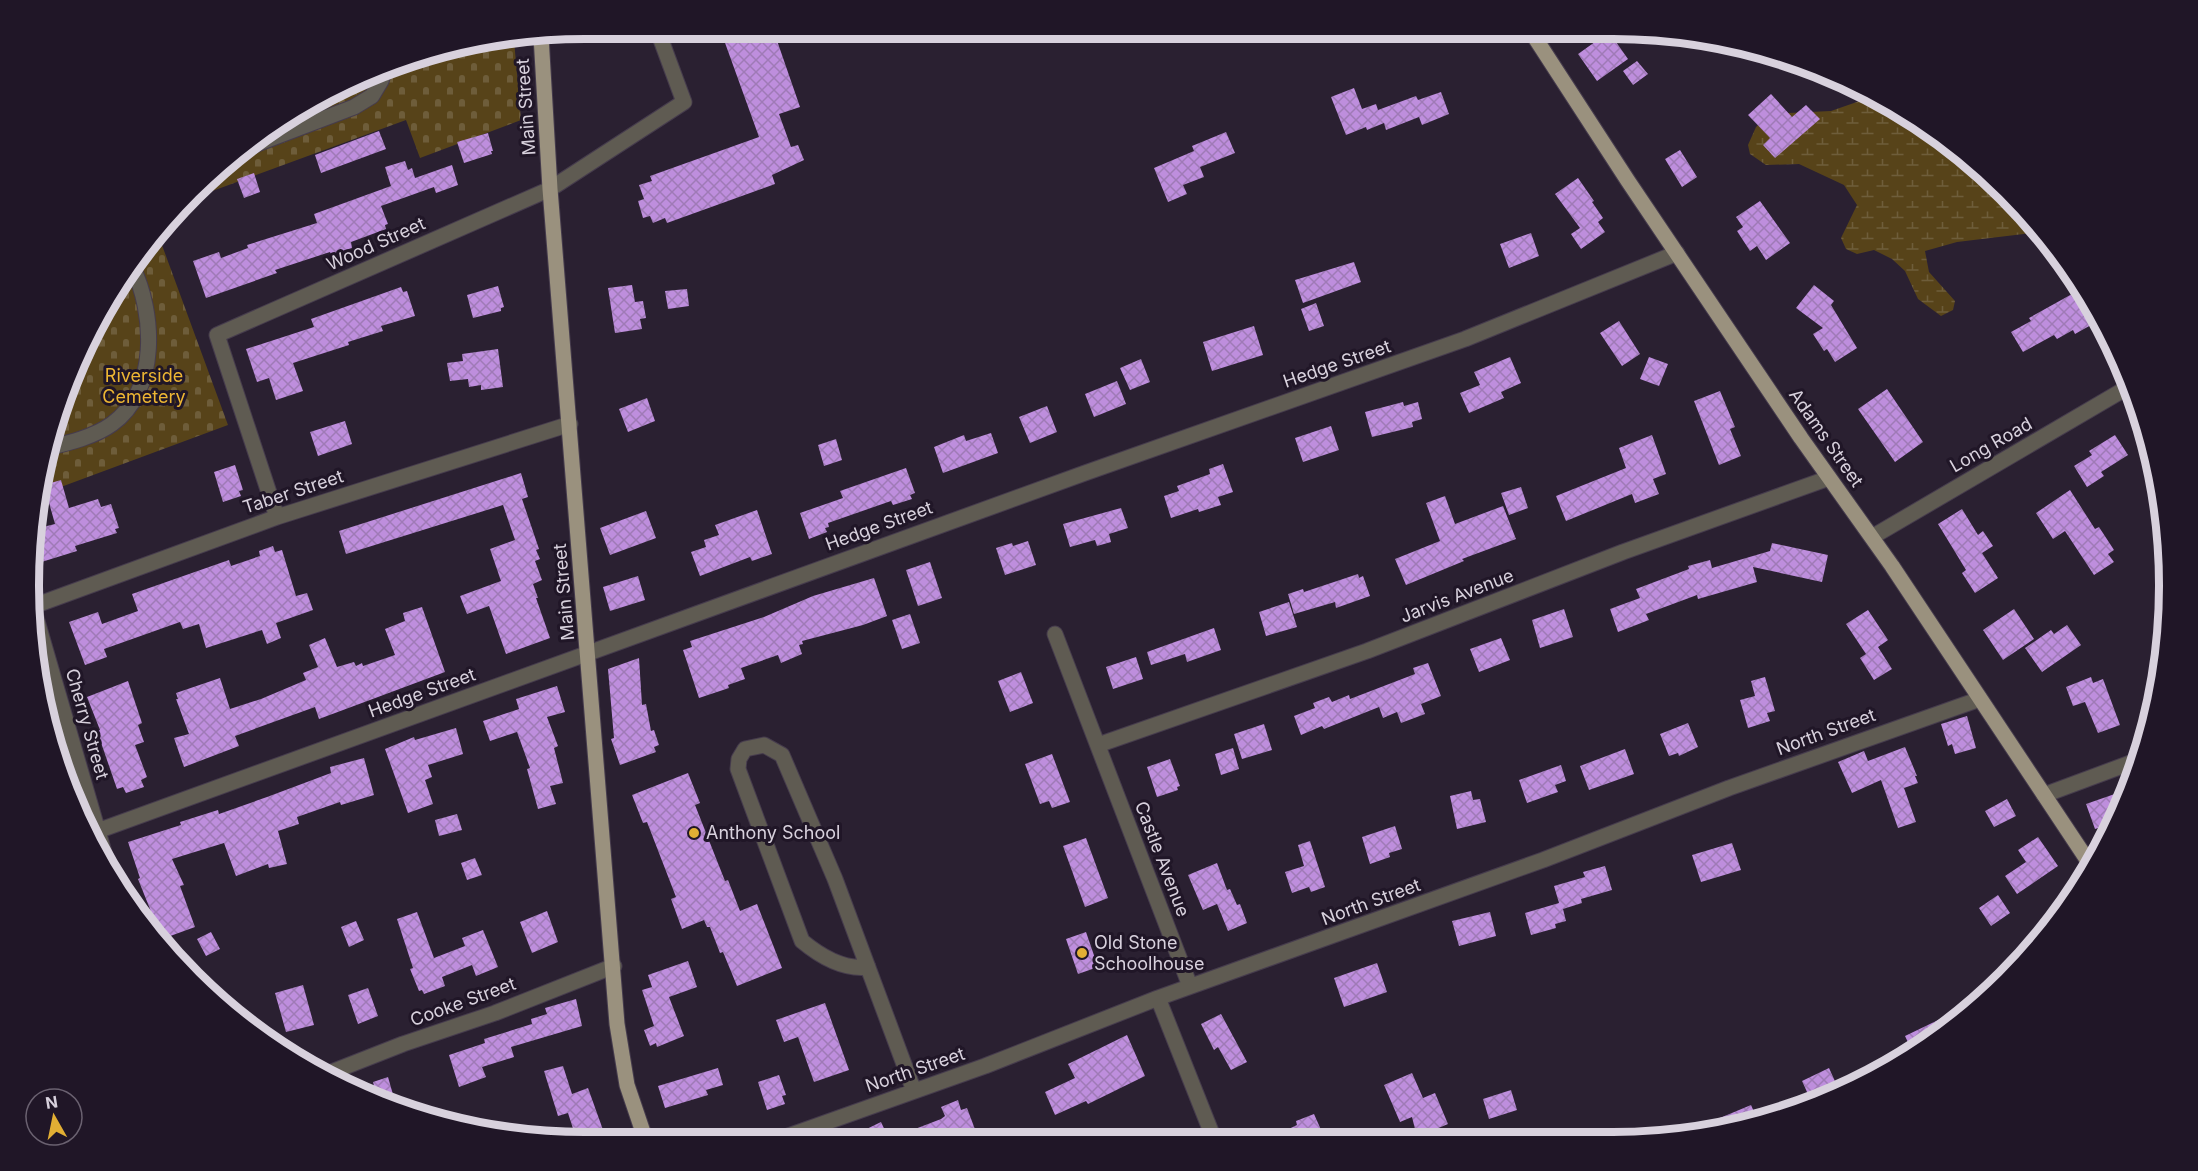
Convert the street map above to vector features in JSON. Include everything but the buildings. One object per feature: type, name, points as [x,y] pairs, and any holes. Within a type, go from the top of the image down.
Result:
[{"type":"main road","name":"Adams Street","points":[[1536,39],[1677,253],[1829,478],[1872,537],[2086,858]]},
{"type":"main road","name":"Main Street","points":[[541,41],[550,189],[618,1024],[623,1065],[643,1132]]},
{"type":"street","name":"Wood Street","points":[[277,517],[217,335],[550,189],[684,102],[661,39]]},
{"type":"street","points":[[272,138],[354,107],[372,96],[382,79]]},
{"type":"street","name":"Hedge Street","points":[[97,830],[1085,473],[1465,339],[1677,253]]},
{"type":"street","points":[[58,445],[96,433],[112,424],[127,410],[136,397],[148,354],[148,330],[143,293],[136,275]]},
{"type":"street","name":"Long Road","points":[[1872,537],[2123,390]]},
{"type":"street","name":"Taber Street","points":[[40,604],[277,517],[570,423]]},
{"type":"street","name":"Jarvis Avenue","points":[[1098,746],[1367,651],[1623,552],[1829,478]]},
{"type":"street","name":"Castle Avenue","points":[[1055,634],[1190,986]]},
{"type":"street","name":"Cherry Street","points":[[43,645],[92,820]]},
{"type":"street","name":"North Street","points":[[799,1132],[985,1066],[1190,986],[1543,860],[1729,788],[1980,699]]},
{"type":"street","points":[[868,967],[855,969],[819,955],[802,941],[738,769],[739,759],[745,749],[764,745],[782,755],[835,879],[868,967],[914,1090]]},
{"type":"street","points":[[2044,795],[2129,763]]},
{"type":"street","name":"Cooke Street","points":[[334,1071],[403,1044],[495,1013],[614,966]]},
{"type":"street","points":[[1158,998],[1211,1132]]},
{"type":"green space","points":[[514,44],[521,120],[420,158],[406,120],[205,194],[253,152],[282,131],[344,95],[410,68],[444,58]]},
{"type":"green space","points":[[1863,100],[1886,112],[1945,152],[1973,175],[1999,199],[2030,233],[1957,242],[1925,251],[1929,272],[1955,301],[1953,310],[1941,316],[1918,299],[1905,271],[1892,259],[1874,250],[1857,254],[1846,249],[1841,238],[1857,205],[1844,185],[1799,164],[1766,165],[1750,154],[1748,145],[1756,127],[1769,114],[1831,111]]},
{"type":"green space","name":"Riverside Cemetery","points":[[161,242],[228,425],[48,492],[68,410],[95,344],[131,282]]},
{"type":"place","name":"Anthony School","points":[[694,833]]},
{"type":"place","name":"Old Stone Schoolhouse","points":[[1082,953]]}]
